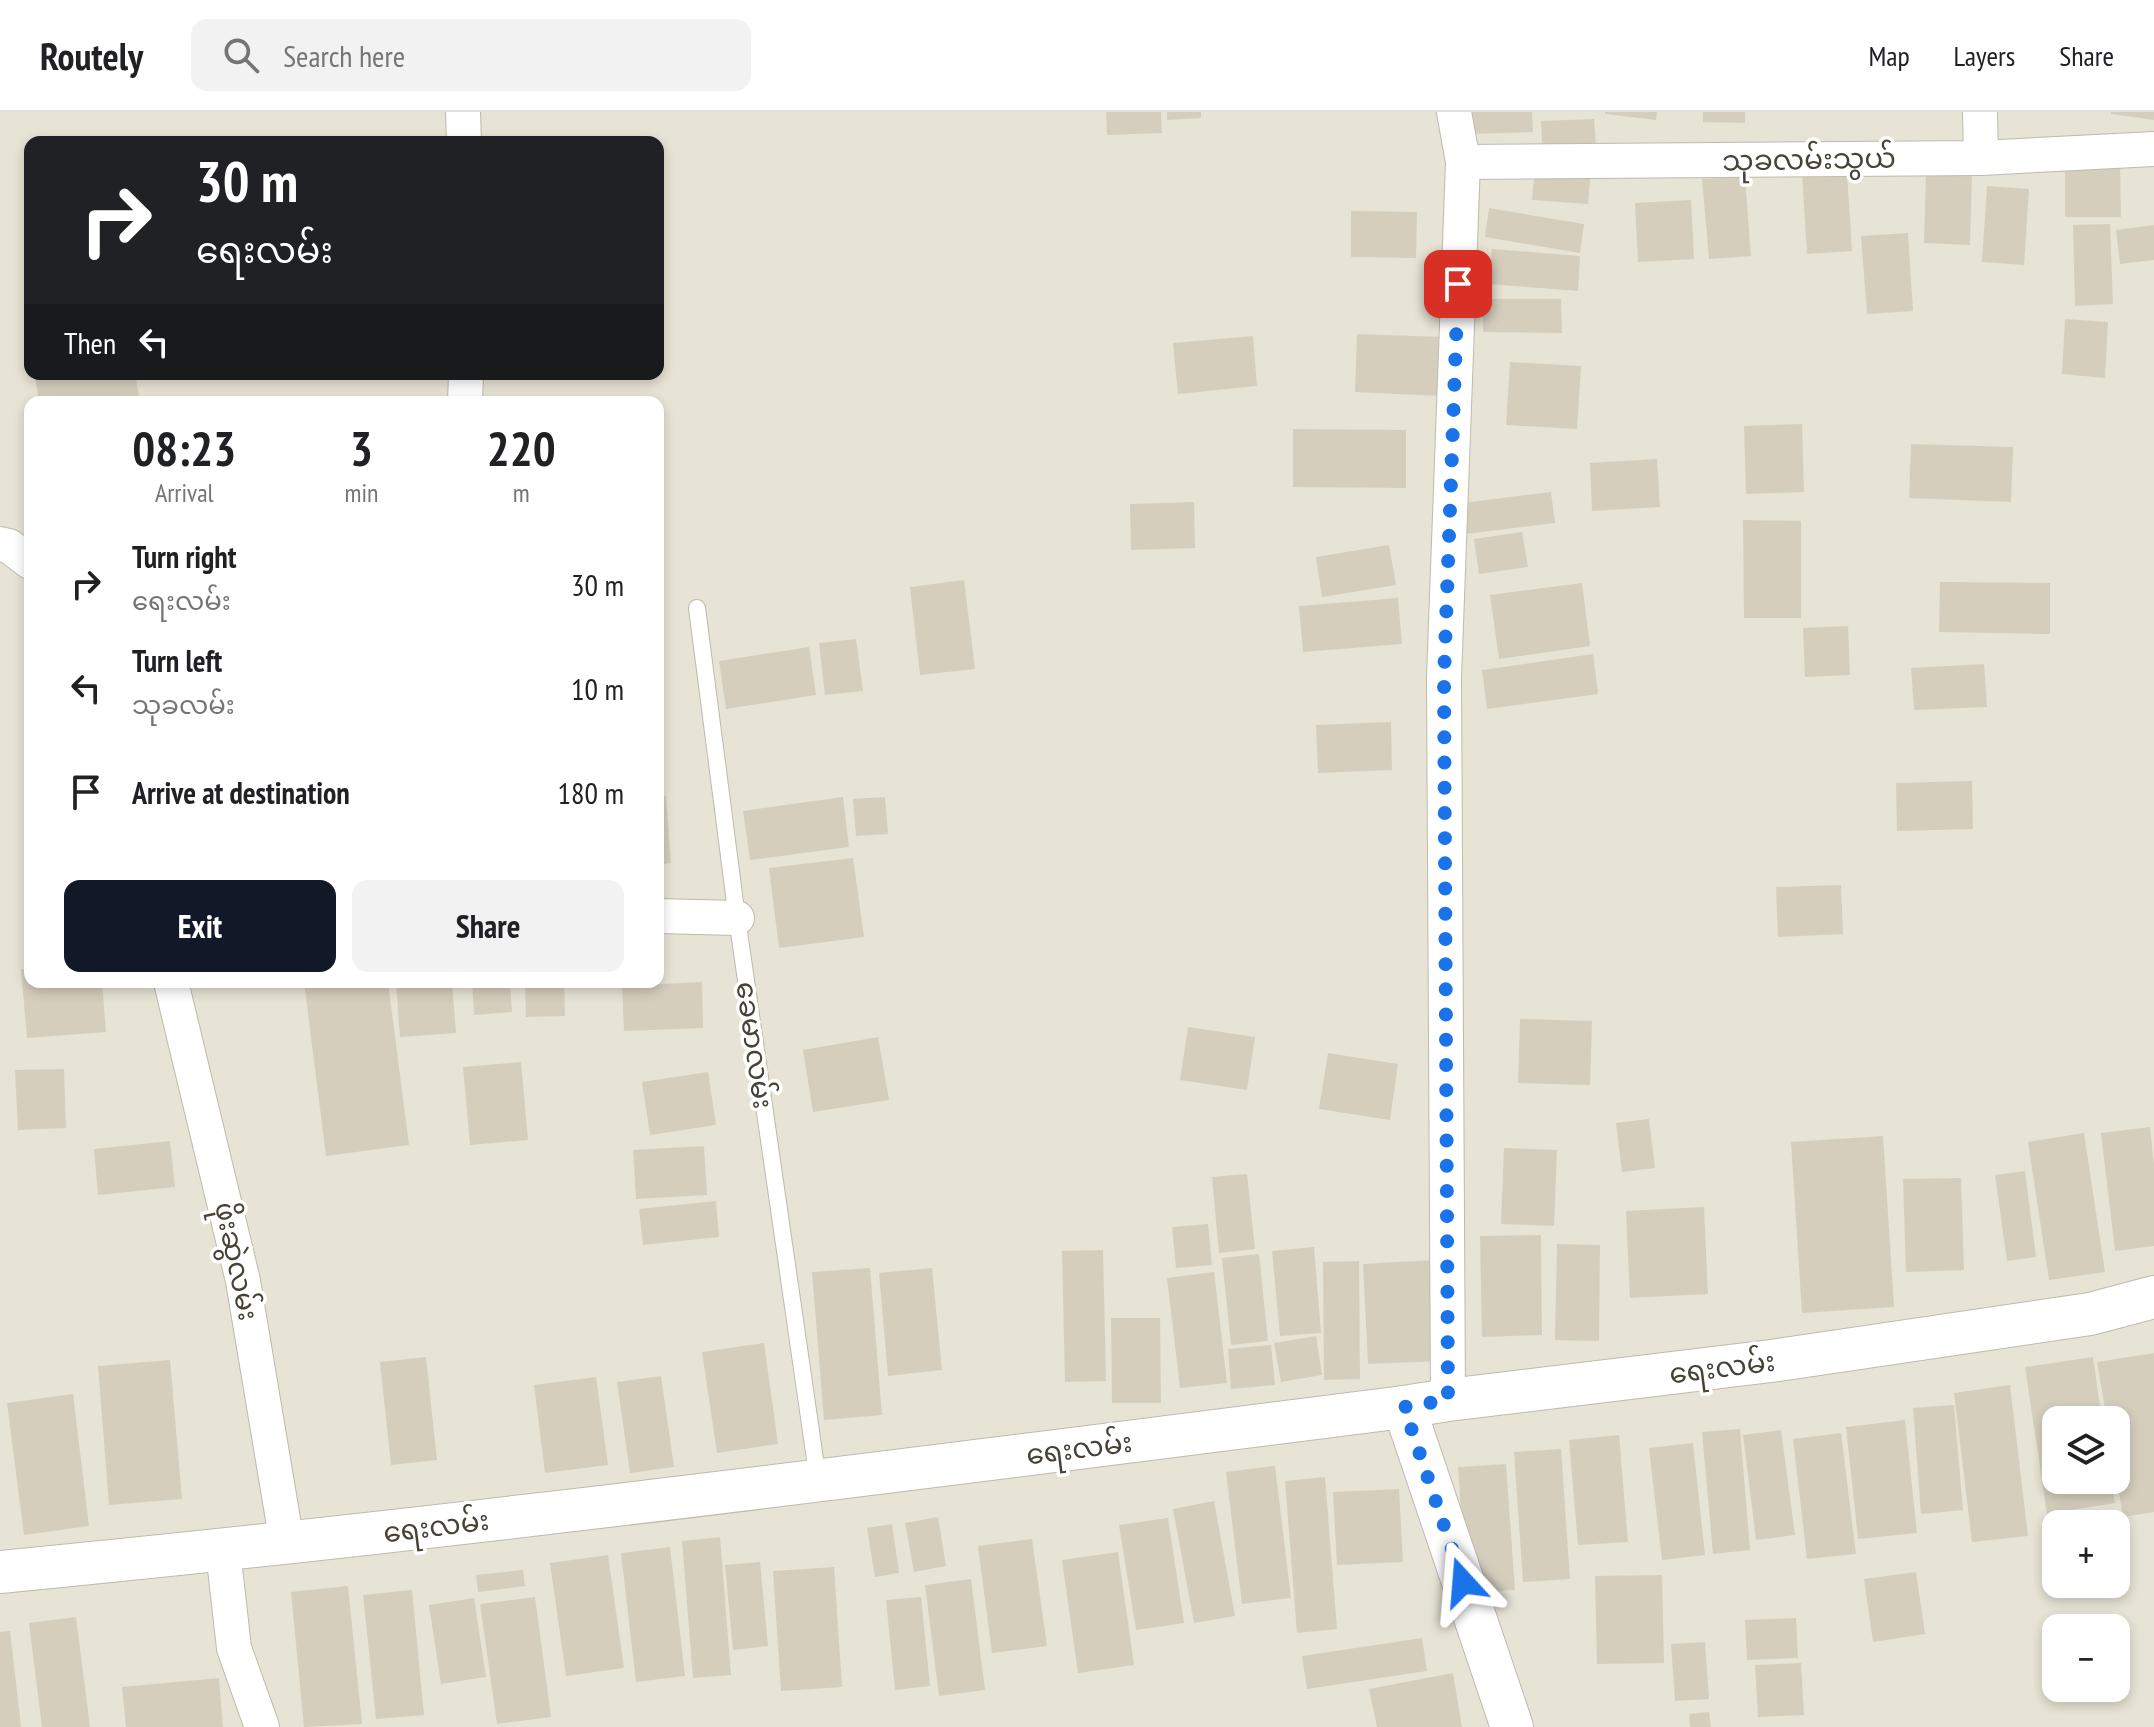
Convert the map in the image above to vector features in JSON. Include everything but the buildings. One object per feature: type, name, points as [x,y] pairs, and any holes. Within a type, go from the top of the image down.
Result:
[{"type":"street","points":[[463,112],[464,136]]},
{"type":"street","points":[[1448,1400],[1444,678],[1463,162],[1454,112]]},
{"type":"street","points":[[1980,112],[1981,158]]},
{"type":"street","name":"သုခလမ်းသွယ်","points":[[1463,162],[1981,158],[2154,149]]},
{"type":"street","points":[[0,544],[9,546],[24,557]]},
{"type":"street","points":[[664,916],[737,918]]},
{"type":"street","name":"ဖိုးဆွဲလမ်း","points":[[172,988],[243,1281],[287,1543]]},
{"type":"street","name":"ရေးလမ်း","points":[[0,1572],[223,1551],[818,1481],[1740,1365],[2090,1314],[2154,1297]]},
{"type":"street","points":[[1404,1407],[1512,1727]]},
{"type":"street","points":[[223,1551],[234,1648],[262,1727]]},
{"type":"lane","name":"ခေမာလမ်း","points":[[697,608],[737,918],[818,1481]]},
{"type":"shaded area","points":[[0,112],[2154,112],[2154,1727],[0,1727]]},
{"type":"route","points":[[1458,284],[1444,678],[1448,1400],[1404,1407],[1463,1582]]}]
